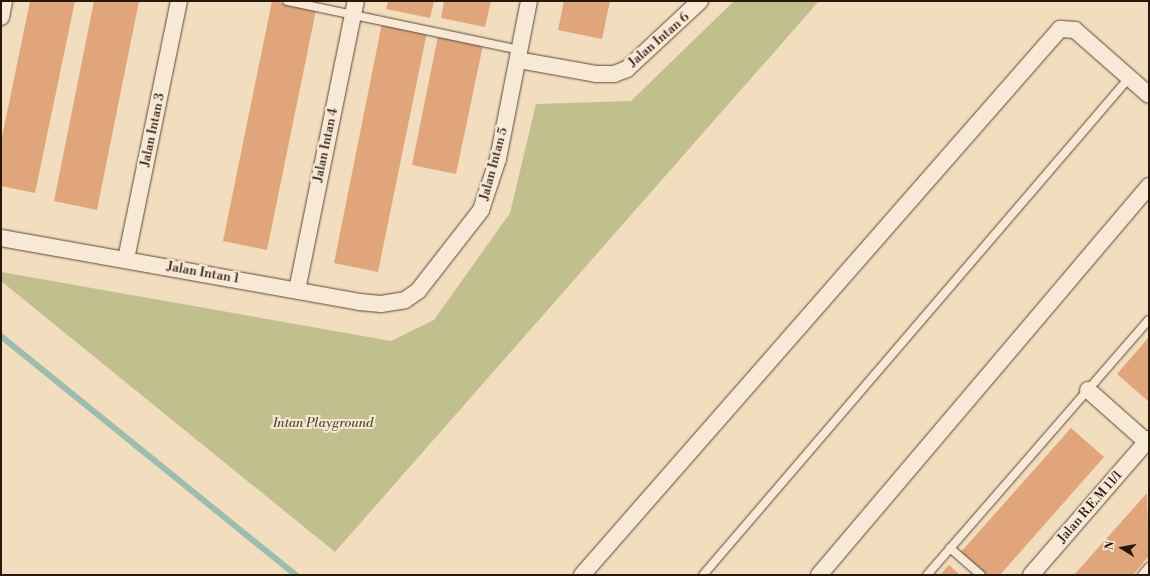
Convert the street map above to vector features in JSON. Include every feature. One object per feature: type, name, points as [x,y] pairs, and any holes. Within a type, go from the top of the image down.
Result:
[{"type":"street","points":[[1,17],[4,1]]},
{"type":"street","name":"Jalan Intan 3","points":[[126,260],[179,1]]},
{"type":"street","name":"Jalan Intan 5","points":[[404,300],[418,291],[481,210],[498,159],[529,1]]},
{"type":"street","name":"Jalan Intan 6","points":[[519,55],[596,74],[614,74],[627,69],[700,1]]},
{"type":"street","name":"Jalan Intan 4","points":[[297,290],[354,8]]},
{"type":"street","points":[[582,575],[1060,30],[1075,30],[1149,95]]},
{"type":"street","points":[[819,575],[1149,186]]},
{"type":"street","name":"Jalan Intan 1","points":[[1,238],[373,303],[404,300]]},
{"type":"street","points":[[1088,390],[1148,441]]},
{"type":"street","name":"Jalan R.E.M 11/1","points":[[1031,575],[1148,441]]},
{"type":"lane","points":[[287,1],[354,8],[519,55]]},
{"type":"lane","points":[[703,575],[1129,78]]},
{"type":"lane","points":[[927,575],[1149,320]]},
{"type":"lane","points":[[950,548],[981,575]]},
{"type":"lane","points":[[1142,575],[1149,567]]},
{"type":"green space","name":"Intan Playground","points":[[734,1],[819,1],[335,552],[1,281],[1,272],[391,341],[434,320],[510,213],[536,104],[631,101]]},
{"type":"building","points":[[30,1],[75,1],[35,193],[1,186],[1,142]]},
{"type":"building","points":[[94,1],[139,1],[97,210],[54,201]]},
{"type":"building","points":[[272,1],[316,10],[267,250],[223,241]]},
{"type":"building","points":[[388,1],[434,1],[430,18],[386,9]]},
{"type":"building","points":[[444,1],[491,1],[485,27],[441,18]]},
{"type":"building","points":[[564,1],[610,1],[602,39],[558,30]]},
{"type":"building","points":[[382,23],[427,32],[378,272],[334,263]]},
{"type":"building","points":[[438,36],[483,45],[456,174],[412,165]]},
{"type":"building","points":[[1149,337],[1149,402],[1117,374]]},
{"type":"building","points":[[1071,428],[1104,457],[1000,575],[985,575],[960,553]]},
{"type":"building","points":[[1147,493],[1149,556],[1133,575],[1074,575]]},
{"type":"building","points":[[949,565],[960,575],[940,575]]},
{"type":"waterway","points":[[1,336],[296,575]]}]
